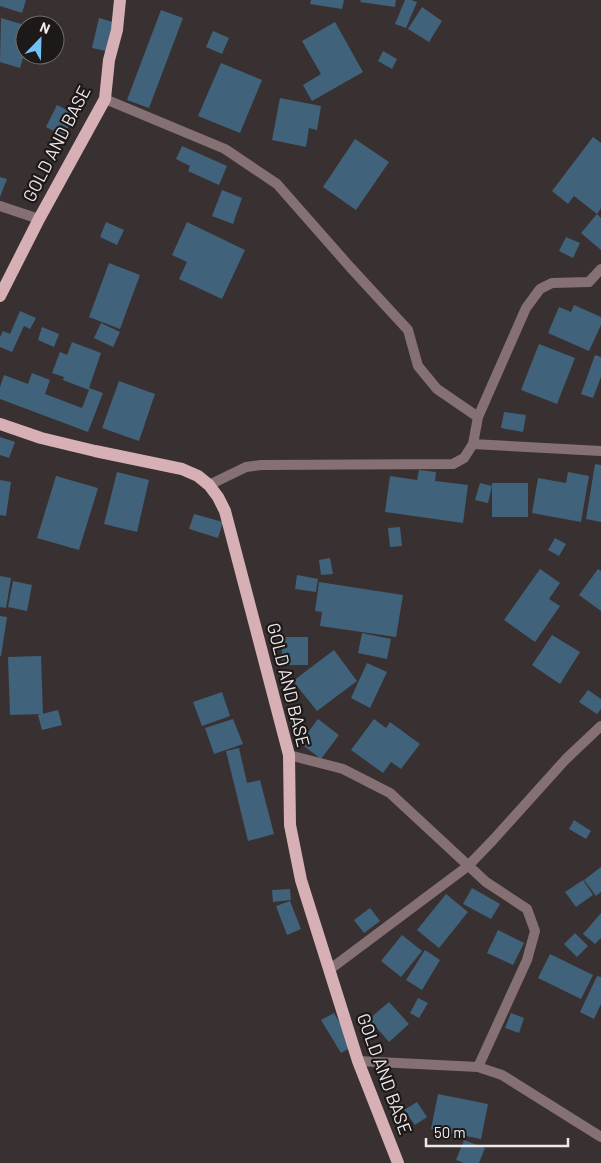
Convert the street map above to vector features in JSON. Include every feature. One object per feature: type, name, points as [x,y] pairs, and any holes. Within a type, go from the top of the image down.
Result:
[{"type":"main road","name":"GOLD AND BASE","points":[[0,296],[39,219],[105,99],[109,60],[117,30],[120,0]]},
{"type":"main road","name":"GOLD AND BASE","points":[[0,424],[41,438],[95,452],[182,469],[198,476],[209,485],[218,497],[225,511],[290,755],[290,826],[301,880],[358,1061],[398,1163]]},
{"type":"street","points":[[105,99],[224,149],[277,184],[408,330],[418,366],[437,389],[478,417]]},
{"type":"street","points":[[0,206],[39,219]]},
{"type":"street","points":[[209,485],[246,467],[261,465],[453,464],[464,458],[473,444],[478,417],[526,308],[540,289],[552,283],[590,282],[601,269]]},
{"type":"street","points":[[473,444],[601,452]]},
{"type":"street","points":[[329,970],[468,866],[566,759],[601,726]]},
{"type":"street","points":[[290,755],[343,769],[390,793],[486,882],[527,909],[535,931],[527,960],[478,1067]]},
{"type":"street","points":[[358,1061],[478,1067],[502,1075],[601,1137]]},
{"type":"building","points":[[0,0],[26,0],[22,13],[0,6]]},
{"type":"building","points":[[311,0],[344,0],[342,9],[310,4]]},
{"type":"building","points":[[361,0],[396,0],[395,7],[360,2]]},
{"type":"building","points":[[405,0],[417,2],[406,28],[395,24]]},
{"type":"building","points":[[422,7],[442,21],[429,42],[408,29]]},
{"type":"building","points":[[161,10],[183,18],[149,108],[127,100]]},
{"type":"building","points":[[1,18],[15,22],[15,65],[21,65],[20,68],[0,62]]},
{"type":"building","points":[[99,18],[113,22],[106,51],[92,48]]},
{"type":"building","points":[[335,22],[363,72],[312,101],[303,85],[321,74],[302,41]]},
{"type":"building","points":[[213,31],[229,38],[222,54],[206,47]]},
{"type":"building","points":[[383,51],[397,59],[392,69],[378,61]]},
{"type":"building","points":[[221,63],[262,80],[240,133],[198,116]]},
{"type":"building","points":[[280,98],[321,106],[317,130],[309,128],[306,147],[272,140]]},
{"type":"building","points":[[57,105],[75,114],[64,136],[46,127]]},
{"type":"building","points":[[593,137],[601,143],[601,208],[597,214],[574,196],[568,204],[552,191]]},
{"type":"building","points":[[355,139],[389,162],[356,210],[323,187]]},
{"type":"building","points":[[182,146],[227,166],[219,185],[188,171],[190,166],[176,159]]},
{"type":"building","points":[[0,177],[7,179],[0,197]]},
{"type":"building","points":[[222,190],[242,198],[233,224],[212,216]]},
{"type":"building","points":[[597,214],[601,218],[601,250],[581,233]]},
{"type":"building","points":[[106,222],[124,230],[117,245],[100,237]]},
{"type":"building","points":[[187,222],[245,250],[222,299],[179,279],[187,262],[172,255]]},
{"type":"building","points":[[566,237],[580,243],[573,258],[559,251]]},
{"type":"building","points":[[109,263],[140,275],[120,329],[89,317]]},
{"type":"building","points":[[574,305],[601,317],[601,325],[589,351],[548,333],[559,307],[571,312]]},
{"type":"building","points":[[20,311],[36,318],[30,329],[24,326],[12,352],[0,347],[0,337],[3,331],[10,334]]},
{"type":"building","points":[[101,323],[120,332],[113,347],[94,338]]},
{"type":"building","points":[[42,327],[59,334],[54,347],[38,340]]},
{"type":"building","points":[[72,342],[101,353],[89,388],[103,393],[88,432],[0,399],[0,387],[4,375],[28,384],[32,373],[50,380],[45,394],[82,408],[89,390],[63,380],[64,377],[52,373],[60,352],[67,355]]},
{"type":"building","points":[[539,344],[575,358],[557,404],[521,390]]},
{"type":"building","points":[[595,355],[601,357],[601,377],[593,398],[581,394]]},
{"type":"building","points":[[119,381],[155,394],[139,441],[102,428]]},
{"type":"building","points":[[504,412],[526,415],[523,432],[501,428]]},
{"type":"building","points":[[0,437],[15,442],[9,458],[0,455]]},
{"type":"building","points":[[595,464],[601,465],[601,522],[586,519]]},
{"type":"building","points":[[419,470],[436,472],[435,481],[468,485],[463,523],[385,512],[390,476],[417,480]]},
{"type":"building","points":[[117,472],[149,480],[137,532],[104,524]]},
{"type":"building","points":[[568,472],[589,476],[581,522],[532,513],[538,478],[566,483]]},
{"type":"building","points":[[56,476],[98,488],[79,550],[37,538]]},
{"type":"building","points":[[0,480],[11,482],[6,516],[0,515]]},
{"type":"building","points":[[480,483],[492,486],[488,503],[475,500]]},
{"type":"building","points":[[492,483],[528,483],[528,517],[492,517]]},
{"type":"building","points":[[194,514],[223,522],[218,538],[189,529]]},
{"type":"building","points":[[400,527],[402,546],[390,547],[388,528]]},
{"type":"building","points":[[555,538],[566,544],[559,556],[548,550]]},
{"type":"building","points":[[330,558],[333,574],[321,575],[319,560]]},
{"type":"building","points":[[540,569],[560,583],[549,599],[560,606],[535,642],[504,620]]},
{"type":"building","points":[[598,569],[601,571],[601,611],[579,595]]},
{"type":"building","points":[[297,575],[318,579],[316,592],[295,589]]},
{"type":"building","points":[[0,576],[11,578],[6,608],[0,607]]},
{"type":"building","points":[[13,581],[32,585],[27,611],[8,607]]},
{"type":"building","points":[[319,582],[403,595],[396,637],[320,626],[322,612],[315,611]]},
{"type":"building","points":[[0,616],[7,617],[1,656],[0,656]]},
{"type":"building","points":[[362,633],[391,639],[387,659],[358,653]]},
{"type":"building","points":[[552,635],[580,652],[560,684],[532,665]]},
{"type":"building","points":[[282,637],[308,637],[308,665],[282,665]]},
{"type":"building","points":[[334,650],[357,681],[317,711],[293,681]]},
{"type":"building","points":[[41,656],[43,714],[10,715],[8,657]]},
{"type":"building","points":[[367,663],[387,672],[370,708],[351,698]]},
{"type":"building","points":[[588,690],[601,699],[601,709],[597,714],[579,702]]},
{"type":"building","points":[[222,692],[230,716],[202,726],[193,702]]},
{"type":"building","points":[[58,710],[62,725],[42,730],[38,715]]},
{"type":"building","points":[[233,719],[243,744],[214,754],[205,728]]},
{"type":"building","points":[[318,719],[339,735],[321,759],[300,743]]},
{"type":"building","points":[[374,719],[386,728],[390,722],[420,744],[401,769],[391,762],[383,773],[351,750]]},
{"type":"building","points":[[239,748],[247,783],[260,780],[274,834],[248,841],[226,751]]},
{"type":"building","points":[[574,820],[591,831],[586,839],[569,829]]},
{"type":"building","points":[[601,867],[601,892],[596,896],[584,880]]},
{"type":"building","points":[[583,880],[593,895],[576,907],[565,892]]},
{"type":"building","points":[[472,888],[500,904],[491,919],[463,904]]},
{"type":"building","points":[[290,889],[291,900],[273,902],[272,890]]},
{"type":"building","points":[[446,894],[468,912],[439,948],[417,930]]},
{"type":"building","points":[[290,901],[301,929],[287,935],[276,906]]},
{"type":"building","points":[[370,908],[380,921],[364,933],[354,920]]},
{"type":"building","points":[[601,913],[601,938],[595,944],[583,934]]},
{"type":"building","points":[[498,930],[524,943],[513,965],[487,953]]},
{"type":"building","points":[[575,933],[588,946],[577,957],[564,944]]},
{"type":"building","points":[[402,935],[422,951],[401,977],[381,961]]},
{"type":"building","points":[[425,950],[440,960],[422,990],[406,980]]},
{"type":"building","points":[[550,954],[593,975],[581,999],[538,978]]},
{"type":"building","points":[[597,976],[601,977],[601,1004],[594,1019],[580,1012]]},
{"type":"building","points":[[418,998],[428,1003],[419,1018],[410,1013]]},
{"type":"building","points":[[389,1002],[409,1024],[389,1042],[369,1019]]},
{"type":"building","points":[[334,1013],[353,1046],[341,1053],[321,1020]]},
{"type":"building","points":[[511,1013],[524,1018],[519,1033],[505,1028]]},
{"type":"building","points":[[438,1094],[488,1104],[481,1139],[431,1129]]},
{"type":"building","points":[[417,1102],[427,1117],[415,1125],[404,1110]]},
{"type":"building","points":[[464,1140],[485,1148],[479,1163],[464,1163],[456,1160]]}]
